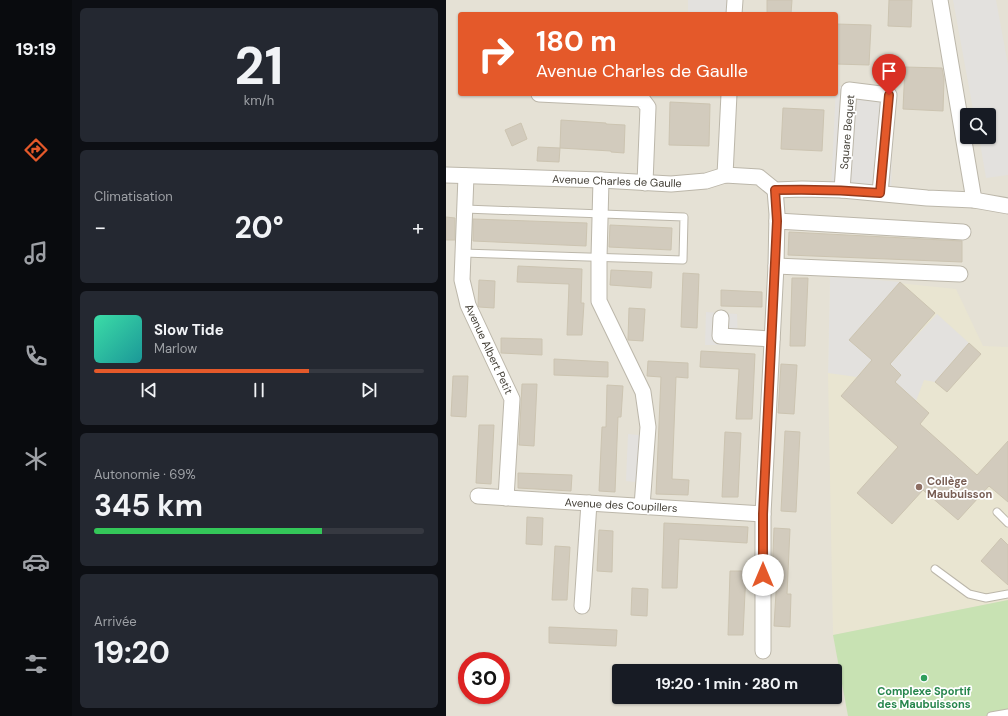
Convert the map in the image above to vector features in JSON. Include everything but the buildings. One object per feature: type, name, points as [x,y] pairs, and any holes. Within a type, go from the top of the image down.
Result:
[{"type":"street","points":[[734,12],[735,0]]},
{"type":"street","points":[[940,0],[974,200]]},
{"type":"street","name":"Square Bequet","points":[[842,190],[849,90],[889,95],[880,193]]},
{"type":"street","points":[[580,96],[642,99],[648,107],[645,183]]},
{"type":"street","points":[[726,175],[729,96]]},
{"type":"street","name":"Avenue Charles de Gaulle","points":[[446,175],[671,184],[706,181],[726,175],[759,176],[775,190]]},
{"type":"street","name":"Avenue Albert Petit","points":[[466,176],[462,280],[468,305],[512,400],[506,498]]},
{"type":"street","points":[[601,180],[599,301],[643,392],[648,427],[642,506]]},
{"type":"street","points":[[763,651],[763,514],[776,266],[777,221],[775,190],[842,190],[927,198],[974,200],[1008,206]]},
{"type":"street","points":[[777,221],[963,232]]},
{"type":"street","points":[[776,266],[960,274]]},
{"type":"street","points":[[721,318],[720,336],[772,339]]},
{"type":"street","name":"Avenue des Coupillers","points":[[478,496],[763,514]]},
{"type":"street","points":[[582,606],[589,503]]},
{"type":"lane","points":[[463,253],[683,260],[684,217],[465,209]]},
{"type":"lane","points":[[997,512],[1008,523]]},
{"type":"lane","points":[[935,569],[969,594],[986,598],[1008,594]]},
{"type":"lane","points":[[991,716],[1008,713]]},
{"type":"shaded area","points":[[446,0],[1008,0],[1008,716],[446,716]]},
{"type":"shaded area","points":[[688,0],[735,0],[735,12],[688,12]]},
{"type":"shaded area","points":[[953,0],[996,0],[1008,65],[1008,175],[986,178],[980,144],[996,144],[996,108],[973,108]]},
{"type":"shaded area","points":[[838,86],[894,87],[891,194],[831,190],[836,96],[838,96]]},
{"type":"shaded area","name":"Collège Maubuisson","points":[[830,276],[956,289],[983,346],[1008,347],[1008,600],[833,635],[828,373]]},
{"type":"shaded area","points":[[830,276],[900,282],[849,340],[872,360],[857,377],[828,373]]},
{"type":"shaded area","points":[[706,312],[737,314],[738,345],[705,345]]},
{"type":"shaded area","points":[[937,314],[969,343],[935,382],[924,380],[916,401],[895,382],[890,364]]},
{"type":"shaded area","points":[[628,434],[648,436],[644,483],[626,481]]},
{"type":"green space","name":"Complexe Sportif des Maubuissons","points":[[1008,600],[1008,716],[848,716],[842,684],[842,664],[838,664],[833,635]]},
{"type":"place","name":"Collège Maubuisson","points":[[919,487]]},
{"type":"place","name":"Complexe Sportif des Maubuissons","points":[[924,678]]},
{"type":"route","points":[[763,575],[763,514],[776,266],[777,214],[775,190],[842,190],[880,193],[889,95]]}]
